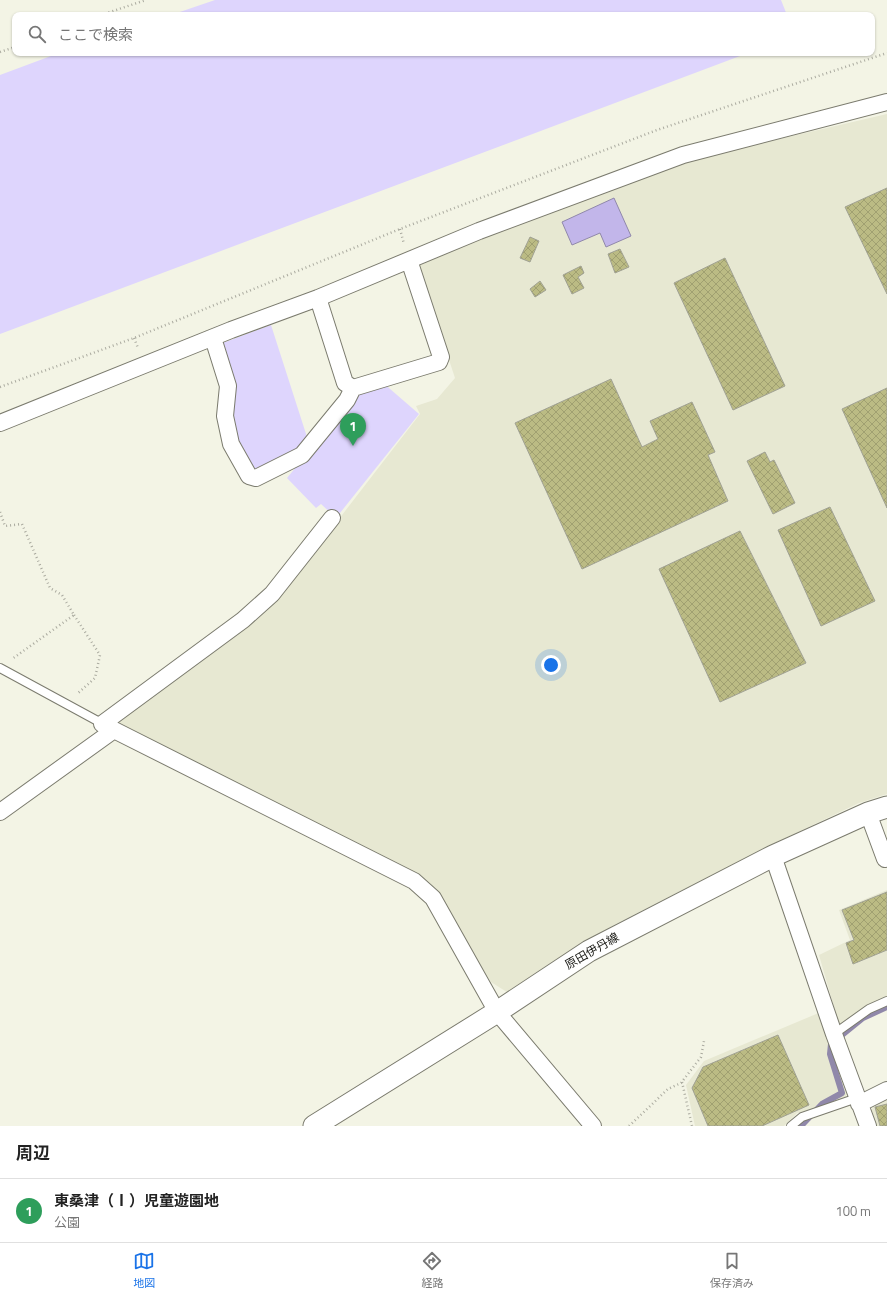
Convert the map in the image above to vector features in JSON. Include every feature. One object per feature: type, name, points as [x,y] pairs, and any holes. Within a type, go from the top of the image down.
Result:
[{"type":"street","points":[[0,423],[212,338],[318,298],[479,231],[683,155],[887,102]]},
{"type":"street","points":[[352,388],[439,362],[441,357],[410,260]]},
{"type":"street","points":[[318,298],[345,383],[352,388]]},
{"type":"street","points":[[212,338],[228,386],[225,416],[231,444],[249,476],[256,478],[302,455],[347,400],[352,388]]},
{"type":"street","points":[[0,812],[243,620],[272,594],[332,518]]},
{"type":"street","points":[[108,727],[414,880],[433,898],[497,1012],[593,1126]]},
{"type":"street","points":[[878,810],[885,859]]},
{"type":"street","name":"原田伊丹線","points":[[314,1126],[497,1012],[589,951],[773,856],[878,810]]},
{"type":"street","points":[[773,856],[834,1034],[868,1126]]},
{"type":"street","points":[[858,1101],[887,1090]]},
{"type":"lane","points":[[3,666],[66,704],[108,727]]},
{"type":"lane","points":[[834,1034],[869,1009],[887,1001]]},
{"type":"lane","points":[[791,1126],[802,1117],[858,1101]]},
{"type":"path","points":[[110,12],[146,0]]},
{"type":"path","points":[[0,52],[12,48]]},
{"type":"path","points":[[0,387],[134,338],[400,229],[657,130],[887,53]]},
{"type":"path","points":[[0,512],[5,526],[22,524],[50,588],[62,595],[100,656],[95,678],[66,704]]},
{"type":"path","points":[[3,666],[74,615]]},
{"type":"path","points":[[629,1126],[668,1089],[682,1081],[701,1057],[704,1041]]},
{"type":"path","points":[[682,1081],[692,1126]]},
{"type":"shaded area","points":[[215,0],[781,0],[786,12],[180,12]]},
{"type":"shaded area","points":[[51,56],[740,56],[0,334],[0,75]]},
{"type":"shaded area","points":[[887,114],[887,794],[859,803],[775,843],[612,926],[510,994],[491,982],[438,897],[418,874],[119,724],[118,719],[298,572],[420,414],[416,406],[437,399],[455,378],[417,263],[685,161]]},
{"type":"shaded area","points":[[614,198],[631,236],[606,247],[600,233],[572,245],[562,222]]},
{"type":"shaded area","points":[[271,325],[307,437],[296,454],[251,471],[236,446],[220,344]]},
{"type":"shaded area","points":[[382,382],[419,414],[336,518],[321,504],[316,508],[287,478],[361,388]]},
{"type":"shaded area","points":[[887,890],[887,999],[840,1028],[819,955],[850,940],[839,910]]},
{"type":"shaded area","points":[[821,1012],[847,1094],[845,1097],[826,1105],[797,1113],[784,1126],[695,1126],[686,1085],[704,1061]]},
{"type":"shaded area","points":[[887,1096],[887,1126],[875,1126],[870,1113],[875,1103]]},
{"type":"building","points":[[887,188],[887,294],[845,207]]},
{"type":"building","points":[[530,237],[539,241],[530,262],[520,258]]},
{"type":"building","points":[[620,249],[629,267],[615,273],[608,254]]},
{"type":"building","points":[[725,258],[785,386],[733,410],[674,283]]},
{"type":"building","points":[[581,266],[584,273],[578,277],[584,288],[572,294],[563,275]]},
{"type":"building","points":[[540,281],[546,290],[535,297],[530,289]]},
{"type":"building","points":[[611,379],[642,447],[658,439],[650,421],[692,402],[715,452],[708,455],[728,501],[582,569],[515,423]]},
{"type":"building","points":[[887,388],[887,508],[842,409]]},
{"type":"building","points":[[765,452],[770,462],[774,460],[795,503],[773,514],[747,461]]},
{"type":"building","points":[[830,507],[875,601],[821,626],[778,530]]},
{"type":"building","points":[[740,531],[806,663],[720,702],[659,569]]},
{"type":"building","points":[[887,892],[887,950],[853,964],[846,943],[854,940],[842,910]]},
{"type":"building","points":[[778,1035],[809,1105],[762,1126],[708,1126],[692,1088],[703,1067]]},
{"type":"building","points":[[887,1104],[887,1126],[880,1126],[875,1107]]},
{"type":"waterway","points":[[801,1126],[822,1104],[842,1093],[830,1054],[831,1044],[863,1018],[887,1007]]},
{"type":"place","name":"東桑津（Ⅰ）児童遊園地","points":[[353,446]]}]
